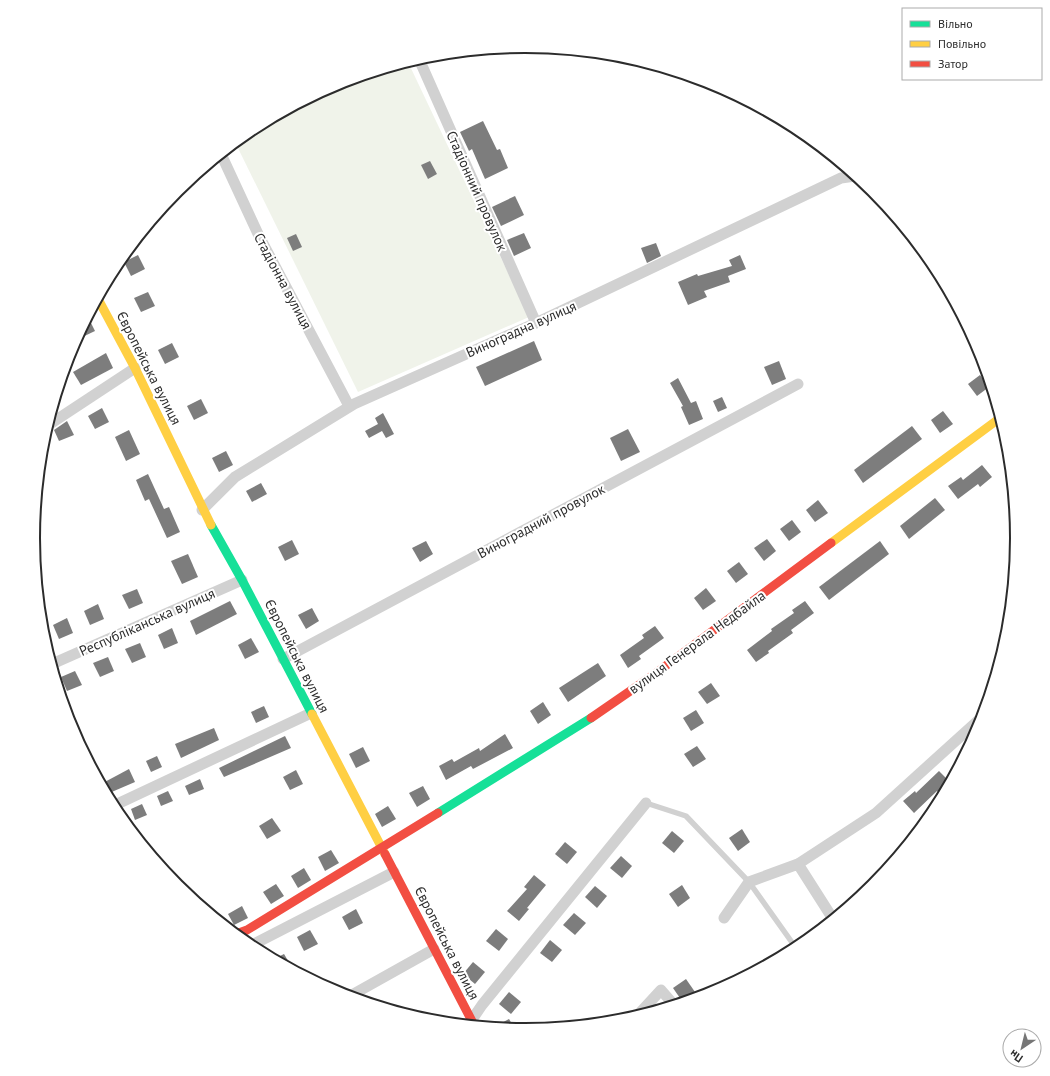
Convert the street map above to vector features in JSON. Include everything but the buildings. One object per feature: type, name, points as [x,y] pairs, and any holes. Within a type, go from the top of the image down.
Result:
[{"type":"street","name":"Стадіонний провулок","points":[[421,64],[536,323]]},
{"type":"street","name":"Стадіонна вулиця","points":[[223,159],[259,236],[350,406]]},
{"type":"street","name":"Виноградна вулиця","points":[[202,510],[235,477],[350,406],[536,323],[840,178],[849,177]]},
{"type":"street","name":"Європейська вулиця","points":[[100,304],[134,368],[202,510],[242,580],[469,1020]]},
{"type":"street","points":[[55,421],[134,368]]},
{"type":"street","name":"Виноградний провулок","points":[[283,659],[798,384]]},
{"type":"street","name":"вулиця Генерала Недбайла","points":[[242,932],[382,849],[570,732],[652,676],[995,421]]},
{"type":"street","name":"Республіканська вулиця","points":[[56,662],[242,580]]},
{"type":"street","points":[[119,803],[310,713]]},
{"type":"street","points":[[724,918],[749,882],[798,864],[876,814],[972,726]]},
{"type":"street","points":[[473,1020],[646,803]]},
{"type":"street","points":[[798,864],[830,915]]},
{"type":"street","points":[[258,942],[394,872]]},
{"type":"street","points":[[356,992],[434,949]]},
{"type":"street","points":[[645,1008],[661,990],[670,1000]]},
{"type":"lane","points":[[646,803],[686,816],[749,882],[792,942]]},
{"type":"shaded area","points":[[410,67],[529,317],[358,392],[238,148],[283,118],[310,103],[369,79]]},
{"type":"traffic: fast","points":[[211,525],[242,580],[312,714]]},
{"type":"traffic: fast","points":[[438,813],[591,718]]},
{"type":"traffic: slow","points":[[100,304],[135,368],[211,525]]},
{"type":"traffic: slow","points":[[831,543],[995,421]]},
{"type":"traffic: slow","points":[[312,714],[385,854]]},
{"type":"traffic: jam","points":[[591,718],[652,676],[831,543]]},
{"type":"traffic: jam","points":[[242,932],[438,813]]},
{"type":"traffic: jam","points":[[385,854],[471,1020]]}]
